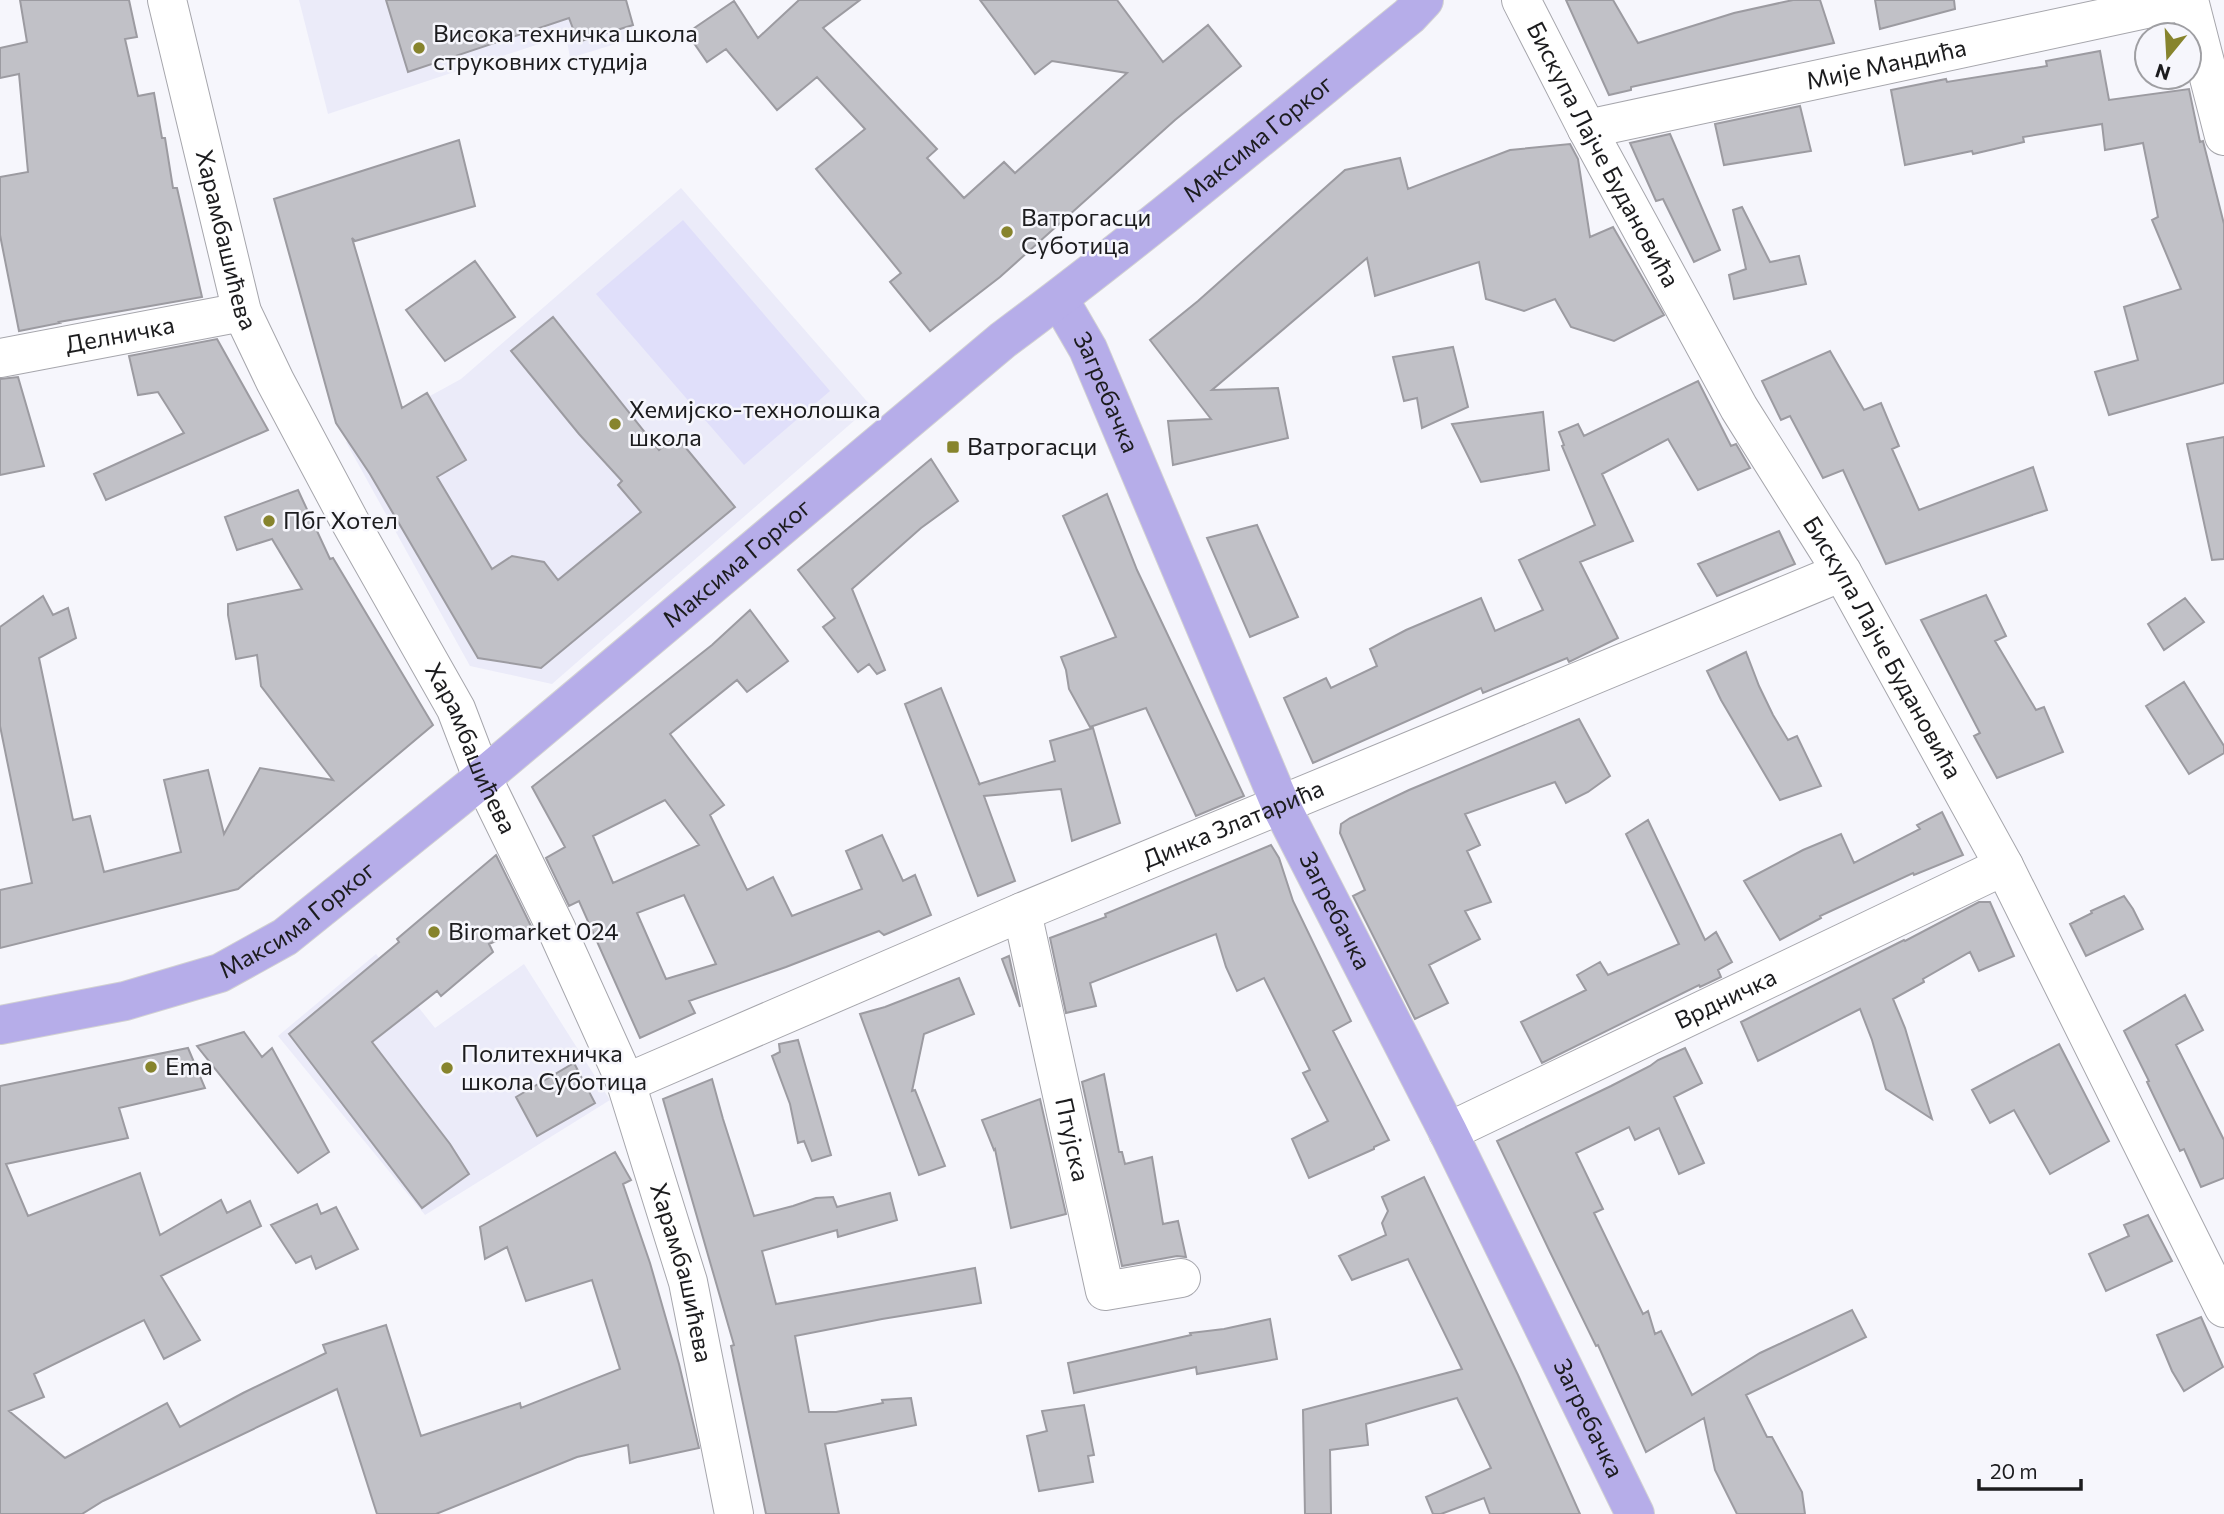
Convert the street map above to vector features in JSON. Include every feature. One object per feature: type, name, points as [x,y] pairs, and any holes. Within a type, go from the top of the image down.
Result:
[{"type":"main road","name":"Максима Горког","points":[[0,1025],[125,1001],[220,973],[285,937],[482,778],[1003,340],[1059,299],[1409,16],[1424,0]]},
{"type":"main road","name":"Загребачка","points":[[1059,299],[1088,349],[1281,806],[1448,1132],[1635,1514]]},
{"type":"street","name":"Харамбашићева","points":[[167,0],[242,312],[275,381],[337,497],[456,709],[482,778],[556,928],[626,1083],[688,1282],[734,1514]]},
{"type":"street","name":"Бискупа Лајче Будановића","points":[[1521,0],[1587,129],[1740,408],[1842,572],[2004,866],[2224,1308]]},
{"type":"street","name":"Мије Мандића","points":[[1587,129],[2188,0]]},
{"type":"street","points":[[2188,0],[2224,136]]},
{"type":"street","name":"Делничка","points":[[0,358],[242,312]]},
{"type":"street","name":"Динка Златарића","points":[[626,1083],[1022,912],[1842,572]]},
{"type":"street","name":"Врдничка","points":[[1448,1132],[2004,866]]},
{"type":"street","name":"Птујска","points":[[1022,912],[1105,1291],[1181,1278]]},
{"type":"shaded area","name":"Висока техничка школа струковних студија","points":[[299,0],[626,0],[635,38],[570,58],[566,35],[328,114]]},
{"type":"shaded area","name":"Хемијско-технолошка школа","points":[[681,188],[871,406],[552,684],[470,666],[346,442],[461,379]]},
{"type":"shaded area","points":[[683,220],[830,391],[744,465],[596,294]]},
{"type":"shaded area","name":"Политехничка школа Суботица","points":[[376,954],[435,1028],[524,964],[610,1100],[425,1215],[278,1036]]},
{"type":"building","points":[[20,0],[129,0],[137,37],[125,39],[138,96],[154,93],[173,188],[177,188],[202,297],[19,331],[0,235],[0,177],[28,172],[19,74],[0,78],[0,48],[27,42]]},
{"type":"building","points":[[386,0],[626,0],[633,25],[578,42],[569,18],[408,72]]},
{"type":"building","points":[[799,0],[860,0],[823,28],[937,149],[927,158],[964,198],[1004,162],[1015,173],[1127,73],[1052,61],[1035,74],[980,0],[1117,0],[1163,62],[1208,25],[1241,66],[1175,120],[1000,277],[930,331],[890,282],[901,273],[816,169],[865,129],[817,77],[777,110],[726,49],[707,62],[687,33],[734,1],[758,38]]},
{"type":"building","points":[[1566,0],[1613,0],[1638,43],[1734,13],[1793,0],[1820,0],[1834,43],[1631,87],[1631,90],[1609,95]]},
{"type":"building","points":[[1875,0],[1954,0],[1955,9],[1880,29]]},
{"type":"building","points":[[2100,51],[2109,100],[2189,91],[2200,142],[2203,141],[2224,224],[2224,383],[2109,415],[2095,372],[2138,360],[2124,307],[2181,289],[2152,220],[2158,217],[2143,143],[2105,150],[2102,124],[2023,137],[2024,142],[1973,154],[1972,151],[1905,165],[1891,90],[1946,79],[1947,82],[2047,66],[2046,61]]},
{"type":"building","points":[[1800,106],[1811,151],[1724,165],[1715,124]]},
{"type":"building","points":[[1670,134],[1720,250],[1694,262],[1663,199],[1656,201],[1630,143]]},
{"type":"building","points":[[459,140],[475,206],[355,241],[352,238],[402,408],[427,393],[466,460],[437,477],[492,569],[512,556],[544,562],[558,580],[641,512],[618,485],[622,481],[579,434],[511,351],[553,317],[659,450],[676,436],[735,507],[541,668],[478,658],[370,474],[336,423],[274,199]]},
{"type":"building","points":[[1570,144],[1578,159],[1590,237],[1613,227],[1664,315],[1614,341],[1571,327],[1555,299],[1524,311],[1486,299],[1479,262],[1375,296],[1367,258],[1212,390],[1278,388],[1288,438],[1173,465],[1168,421],[1211,419],[1150,340],[1198,301],[1345,170],[1400,158],[1408,189],[1510,150]]},
{"type":"building","points":[[1742,207],[1770,262],[1799,256],[1806,284],[1734,299],[1729,275],[1746,269],[1733,210]]},
{"type":"building","points":[[475,261],[515,317],[445,361],[406,310]]},
{"type":"building","points":[[217,339],[268,430],[106,500],[94,474],[184,433],[158,392],[138,395],[129,356]]},
{"type":"building","points":[[1453,347],[1468,407],[1422,428],[1417,398],[1404,401],[1393,357]]},
{"type":"building","points":[[1830,351],[1864,410],[1881,403],[1899,446],[1892,449],[1919,510],[2033,467],[2047,510],[1886,564],[1843,470],[1823,478],[1790,416],[1781,420],[1762,381]]},
{"type":"building","points":[[18,377],[44,466],[0,475],[0,379]]},
{"type":"building","points":[[1698,381],[1731,446],[1736,444],[1750,468],[1698,490],[1668,439],[1602,474],[1633,541],[1580,562],[1618,638],[1569,662],[1567,658],[1483,693],[1481,688],[1313,763],[1284,698],[1326,678],[1331,688],[1377,666],[1370,649],[1406,630],[1481,598],[1495,631],[1543,610],[1519,560],[1595,525],[1562,446],[1564,445],[1559,432],[1578,424],[1584,436]]},
{"type":"building","points":[[1543,412],[1549,470],[1481,482],[1452,424]]},
{"type":"building","points":[[2224,437],[2224,559],[2212,560],[2187,444]]},
{"type":"building","points":[[931,459],[958,501],[921,528],[852,589],[885,670],[877,674],[869,664],[858,672],[823,627],[835,618],[798,570]]},
{"type":"building","points":[[298,490],[330,559],[333,558],[433,725],[238,889],[0,948],[0,890],[32,883],[0,726],[0,627],[43,596],[53,615],[68,608],[76,638],[39,658],[73,820],[90,816],[104,872],[181,852],[164,780],[208,770],[224,834],[260,768],[333,780],[261,686],[257,655],[236,659],[228,615],[228,604],[302,589],[272,539],[237,550],[225,517]]},
{"type":"building","points":[[1107,494],[1137,570],[1244,796],[1196,816],[1146,708],[1090,727],[1069,689],[1061,657],[1116,637],[1063,516]]},
{"type":"building","points":[[1257,525],[1298,617],[1250,637],[1207,538]]},
{"type":"building","points":[[1779,531],[1795,564],[1717,596],[1698,564]]},
{"type":"building","points":[[1986,595],[2006,636],[1995,641],[2036,710],[2044,707],[2063,752],[1997,778],[1974,736],[1980,733],[1921,620]]},
{"type":"building","points":[[2185,598],[2204,622],[2164,650],[2148,624]]},
{"type":"building","points":[[750,610],[788,661],[747,692],[737,680],[670,734],[724,805],[710,815],[747,890],[773,877],[792,916],[862,889],[846,851],[882,835],[903,881],[915,875],[931,915],[884,935],[879,931],[689,1001],[695,1013],[640,1038],[579,901],[569,906],[546,858],[565,847],[532,787],[712,645]],"holes":[[[665,800],[699,845],[613,883],[593,836]],[[684,895],[716,964],[666,979],[637,913]]]},
{"type":"building","points":[[1746,652],[1773,715],[1788,740],[1797,736],[1821,786],[1780,800],[1721,700],[1707,671]]},
{"type":"building","points":[[2184,682],[2224,746],[2224,753],[2189,774],[2146,706]]},
{"type":"building","points":[[941,688],[980,784],[1055,761],[1050,741],[1093,728],[1120,823],[1072,841],[1061,789],[984,796],[1015,881],[978,896],[905,704]]},
{"type":"building","points":[[1579,719],[1610,776],[1588,792],[1566,803],[1555,782],[1465,814],[1480,845],[1467,851],[1491,902],[1465,911],[1480,939],[1429,965],[1448,1003],[1415,1019],[1353,896],[1365,890],[1340,833],[1341,824],[1409,790]]},
{"type":"building","points":[[1942,812],[1963,855],[1914,875],[1913,873],[1820,916],[1821,918],[1780,940],[1744,881],[1803,850],[1841,834],[1854,863],[1920,829],[1917,825]]},
{"type":"building","points":[[1648,820],[1705,940],[1716,932],[1732,962],[1718,970],[1721,977],[1700,987],[1699,985],[1542,1063],[1521,1022],[1586,990],[1577,975],[1600,962],[1608,975],[1679,944],[1626,834]]},
{"type":"building","points":[[1271,845],[1279,858],[1293,901],[1351,1021],[1333,1031],[1389,1140],[1309,1178],[1292,1139],[1328,1121],[1303,1073],[1310,1070],[1264,978],[1237,991],[1216,934],[1090,983],[1096,1006],[1066,1013],[1050,938],[1106,917],[1105,914]]},
{"type":"building","points":[[496,855],[531,926],[489,944],[493,952],[441,996],[437,991],[372,1042],[450,1144],[469,1174],[422,1208],[289,1034],[399,942],[397,939]]},
{"type":"building","points":[[2124,896],[2143,929],[2086,956],[2070,924]]},
{"type":"building","points":[[1979,902],[1990,902],[2014,956],[1979,971],[1970,952],[1893,999],[1905,1028],[1932,1119],[1886,1089],[1860,1009],[1758,1061],[1741,1022]]},
{"type":"building","points":[[1009,956],[1020,1007],[1002,959]]},
{"type":"building","points":[[959,978],[974,1014],[924,1034],[912,1091],[915,1090],[945,1166],[919,1175],[860,1014]]},
{"type":"building","points":[[2185,995],[2203,1030],[2176,1045],[2224,1140],[2224,1178],[2201,1187],[2184,1149],[2180,1151],[2124,1031]]},
{"type":"building","points":[[244,1032],[262,1057],[272,1048],[329,1152],[298,1173],[197,1046]]},
{"type":"building","points":[[798,1040],[831,1155],[812,1161],[804,1141],[798,1143],[790,1104],[772,1056],[780,1052],[779,1044]]},
{"type":"building","points":[[2059,1044],[2109,1141],[2050,1174],[2014,1110],[1990,1123],[1972,1090]]},
{"type":"building","points":[[188,1048],[205,1088],[119,1108],[128,1138],[6,1164],[28,1216],[140,1173],[160,1235],[221,1200],[227,1213],[250,1201],[261,1226],[161,1276],[200,1340],[164,1359],[144,1320],[34,1374],[44,1397],[9,1411],[65,1458],[167,1403],[180,1427],[326,1353],[323,1345],[386,1325],[421,1436],[520,1403],[521,1408],[620,1369],[592,1280],[526,1301],[507,1247],[485,1259],[480,1227],[615,1152],[631,1180],[623,1184],[650,1263],[679,1364],[699,1448],[630,1463],[628,1445],[577,1457],[436,1514],[377,1514],[337,1389],[103,1501],[82,1514],[0,1514],[0,1086]]},
{"type":"building","points":[[1685,1048],[1702,1083],[1674,1097],[1704,1163],[1679,1174],[1659,1128],[1635,1140],[1629,1127],[1576,1153],[1603,1209],[1594,1213],[1643,1314],[1648,1311],[1655,1334],[1661,1331],[1692,1395],[1760,1353],[1852,1310],[1866,1337],[1746,1395],[1767,1437],[1772,1437],[1802,1492],[1805,1514],[1737,1514],[1715,1470],[1704,1418],[1646,1452],[1598,1345],[1596,1346],[1497,1141]]},
{"type":"building","points":[[574,1063],[595,1103],[537,1136],[516,1097]]},
{"type":"building","points":[[1104,1074],[1119,1152],[1122,1152],[1125,1164],[1152,1157],[1163,1224],[1178,1221],[1186,1257],[1177,1256],[1122,1266],[1082,1082]]},
{"type":"building","points":[[712,1079],[754,1216],[816,1198],[833,1197],[837,1207],[890,1193],[897,1220],[838,1237],[837,1230],[762,1251],[776,1304],[975,1268],[981,1303],[795,1336],[809,1412],[836,1412],[883,1403],[882,1400],[911,1398],[916,1425],[825,1444],[839,1514],[766,1514],[731,1346],[734,1345],[663,1099]]},
{"type":"building","points":[[1040,1099],[1066,1214],[1011,1228],[995,1149],[982,1120]]},
{"type":"building","points":[[1424,1177],[1518,1375],[1580,1514],[1490,1514],[1484,1498],[1441,1514],[1433,1514],[1426,1497],[1491,1468],[1457,1398],[1366,1424],[1368,1445],[1330,1450],[1331,1514],[1305,1514],[1303,1410],[1462,1369],[1408,1259],[1352,1280],[1339,1256],[1386,1235],[1382,1223],[1388,1211],[1382,1197]]},
{"type":"building","points":[[317,1204],[321,1214],[336,1207],[358,1249],[316,1269],[311,1256],[296,1263],[271,1225]]},
{"type":"building","points":[[2148,1215],[2172,1261],[2106,1291],[2089,1254],[2129,1236],[2124,1225]]},
{"type":"building","points":[[2201,1317],[2223,1367],[2184,1391],[2172,1371],[2157,1335]]},
{"type":"building","points":[[1270,1319],[1277,1359],[1197,1374],[1196,1367],[1074,1393],[1068,1363],[1191,1335],[1190,1333]]},
{"type":"building","points":[[1084,1405],[1094,1455],[1088,1456],[1093,1482],[1039,1491],[1027,1436],[1047,1431],[1042,1411]]},
{"type":"place","name":"Висока техничка школа струковних студија","points":[[419,48]]},
{"type":"place","name":"Ватрогасци Суботица","points":[[1007,232]]},
{"type":"place","name":"Хемијско-технолошка школа","points":[[615,424]]},
{"type":"place","name":"Ватрогасци","points":[[953,447]]},
{"type":"place","name":"Пбг Хотел","points":[[269,521]]},
{"type":"place","name":"Biromarket 024","points":[[434,932]]},
{"type":"place","name":"Ema","points":[[151,1067]]},
{"type":"place","name":"Политехничка школа Суботица","points":[[447,1068]]}]
